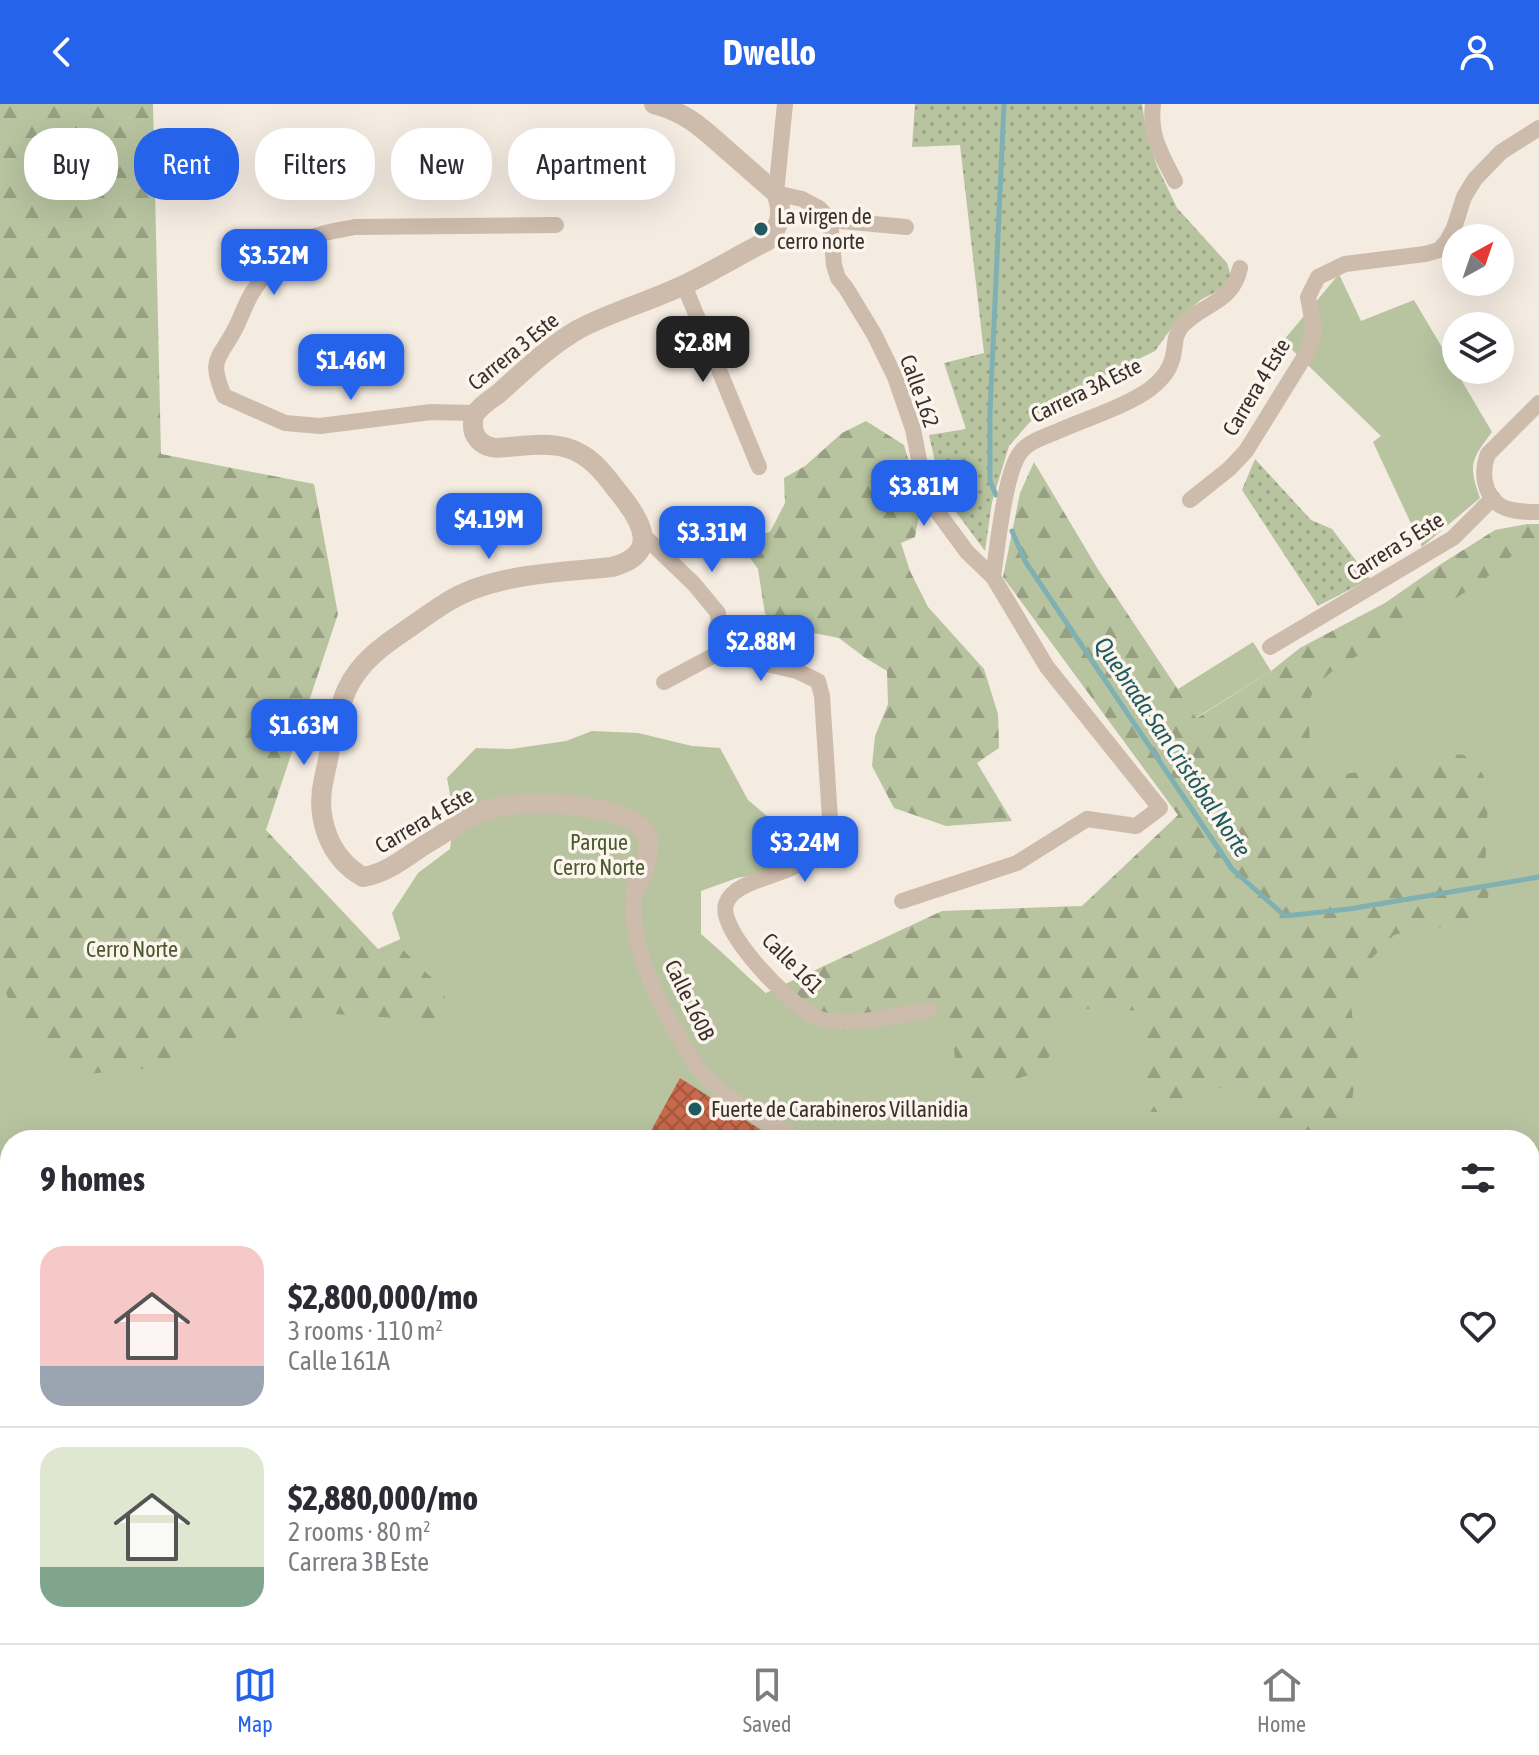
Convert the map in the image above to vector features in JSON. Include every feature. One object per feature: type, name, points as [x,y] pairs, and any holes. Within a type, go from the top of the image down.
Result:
[{"type":"street","points":[[654,104],[694,121],[776,193],[802,199],[819,208],[830,220],[906,227]]},
{"type":"street","points":[[776,193],[785,104]]},
{"type":"street","points":[[1153,104],[1151,121],[1156,145],[1175,181]]},
{"type":"street","points":[[1531,139],[1539,125]]},
{"type":"street","name":"Carrera 4 Este","points":[[1190,500],[1246,451],[1308,351],[1314,329],[1308,297],[1318,277],[1345,264],[1439,250],[1447,241],[1464,197],[1475,179],[1501,152],[1531,139]]},
{"type":"street","name":"Carrera 3 Este","points":[[556,225],[355,227],[306,240],[275,264],[253,290],[235,330],[217,357],[216,377],[224,396],[285,423],[320,426],[431,412],[475,413],[557,343],[578,330],[684,285],[767,241],[781,218],[776,193]]},
{"type":"street","name":"Calle 162","points":[[830,220],[838,278],[874,334],[895,377],[913,429],[924,485],[931,503],[967,552],[993,577],[1047,667],[1160,808],[1136,826],[1087,819],[1017,863],[902,901]]},
{"type":"street","name":"Carrera 3A Este","points":[[993,577],[1009,482],[1020,451],[1038,439],[1134,398],[1155,384],[1172,361],[1174,340],[1181,327],[1224,297],[1238,278],[1240,268]]},
{"type":"street","points":[[684,285],[759,467]]},
{"type":"street","points":[[1539,403],[1488,454],[1483,475],[1486,489],[1502,507],[1539,512]]},
{"type":"street","points":[[475,413],[476,436],[481,443],[492,448],[548,445],[566,447],[581,454],[602,472],[631,508],[643,535],[694,584],[718,613],[719,632],[726,649],[664,682]]},
{"type":"street","name":"Carrera 5 Este","points":[[1270,647],[1453,538],[1493,498]]},
{"type":"street","name":"Carrera 4 Este","points":[[643,535],[635,556],[625,563],[496,582],[472,589],[378,649],[363,664],[348,687],[340,708],[322,788],[321,810],[326,833],[336,853],[363,877],[382,872],[467,819],[485,811],[523,803],[597,809],[630,819],[646,832]]},
{"type":"street","name":"Calle 161","points":[[726,649],[738,657],[797,671],[818,681],[822,696],[830,819],[824,837],[798,865],[737,889],[726,903],[728,924],[762,970],[788,997],[814,1017],[833,1022],[860,1021],[929,1010]]},
{"type":"street","name":"Calle 160B","points":[[646,832],[650,842],[649,854],[635,891],[634,923],[661,1007],[698,1068],[722,1090],[782,1130]]},
{"type":"green space","name":"Cerro Norte","points":[[0,104],[153,104],[154,128],[134,128],[134,200],[155,200],[161,454],[314,484],[338,614],[266,830],[378,949],[499,896],[602,1130],[0,1130]]},
{"type":"green space","points":[[915,104],[1142,104],[1147,136],[1157,166],[1177,208],[1227,263],[1231,275],[1224,288],[1202,299],[1178,319],[1155,351],[1050,402],[1029,423],[1009,446],[992,502],[985,551],[942,493],[929,435],[966,429],[944,363],[984,353],[960,145],[912,147]]},
{"type":"green space","points":[[1339,274],[1361,321],[1414,300],[1442,347],[1442,384],[1464,384],[1492,432],[1474,463],[1480,498],[1422,547],[1373,442],[1381,436],[1283,341]]},
{"type":"green space","points":[[866,421],[904,445],[921,503],[915,537],[901,543],[910,571],[928,607],[984,669],[998,714],[999,748],[977,763],[1012,821],[946,826],[894,808],[872,766],[875,736],[888,704],[887,671],[839,638],[798,630],[765,614],[758,569],[737,540],[770,532],[785,503],[784,478],[805,466],[842,433]]},
{"type":"green space","points":[[1255,459],[1311,520],[1332,529],[1370,579],[1318,606],[1242,490]]},
{"type":"green space","points":[[1034,462],[1099,571],[1197,718],[1271,671],[1300,648],[1385,603],[1495,530],[1539,524],[1539,1100],[1512,1130],[837,1130],[738,1006],[942,911],[1082,906],[1178,815],[1003,577],[1020,493]]},
{"type":"green space","points":[[1522,547],[1539,548],[1539,1130],[1333,1130],[1352,1100],[1358,1058],[1350,999],[1362,972],[1394,935],[1447,927],[1468,930],[1486,915],[1489,889],[1485,871],[1488,798],[1483,774],[1464,755],[1438,752],[1411,764],[1338,775],[1323,771],[1311,752],[1308,703],[1316,685],[1342,663],[1366,652],[1404,619],[1427,607],[1456,598],[1480,583]]},
{"type":"green space","points":[[1253,642],[1271,671],[1196,718],[1178,689]]},
{"type":"green space","name":"Parque Cerro Norte","points":[[592,731],[638,733],[692,746],[720,748],[748,800],[786,832],[780,870],[737,878],[701,891],[701,934],[774,1000],[821,1035],[847,1030],[910,1009],[934,1021],[953,1041],[963,1095],[1031,1074],[1052,1054],[1056,1019],[1070,997],[1085,1009],[1137,1011],[1142,1024],[1144,1044],[1141,1065],[1148,1086],[1150,1112],[1175,1112],[1197,1091],[1217,1086],[1299,1130],[0,1130],[0,977],[12,1008],[53,1049],[87,1074],[141,1069],[319,1013],[412,1019],[456,1017],[438,984],[404,951],[392,913],[418,873],[450,849],[454,817],[447,778],[476,748],[511,749],[566,741]]},
{"type":"building","name":"Fuerte de Carabineros Villanidia","points":[[680,1078],[761,1130],[651,1130]]},
{"type":"waterway","name":"Quebrada San Cristóbal Norte","points":[[996,495],[990,481],[990,412],[1004,104]]},
{"type":"waterway","name":"Quebrada San Cristóbal Norte","points":[[1012,531],[1025,561],[1232,869],[1285,916],[1349,909],[1539,877]]},
{"type":"place","name":"La virgen de cerro norte","points":[[761,229]]},
{"type":"place","name":"Fuerte de Carabineros Villanidia","points":[[695,1109]]}]
